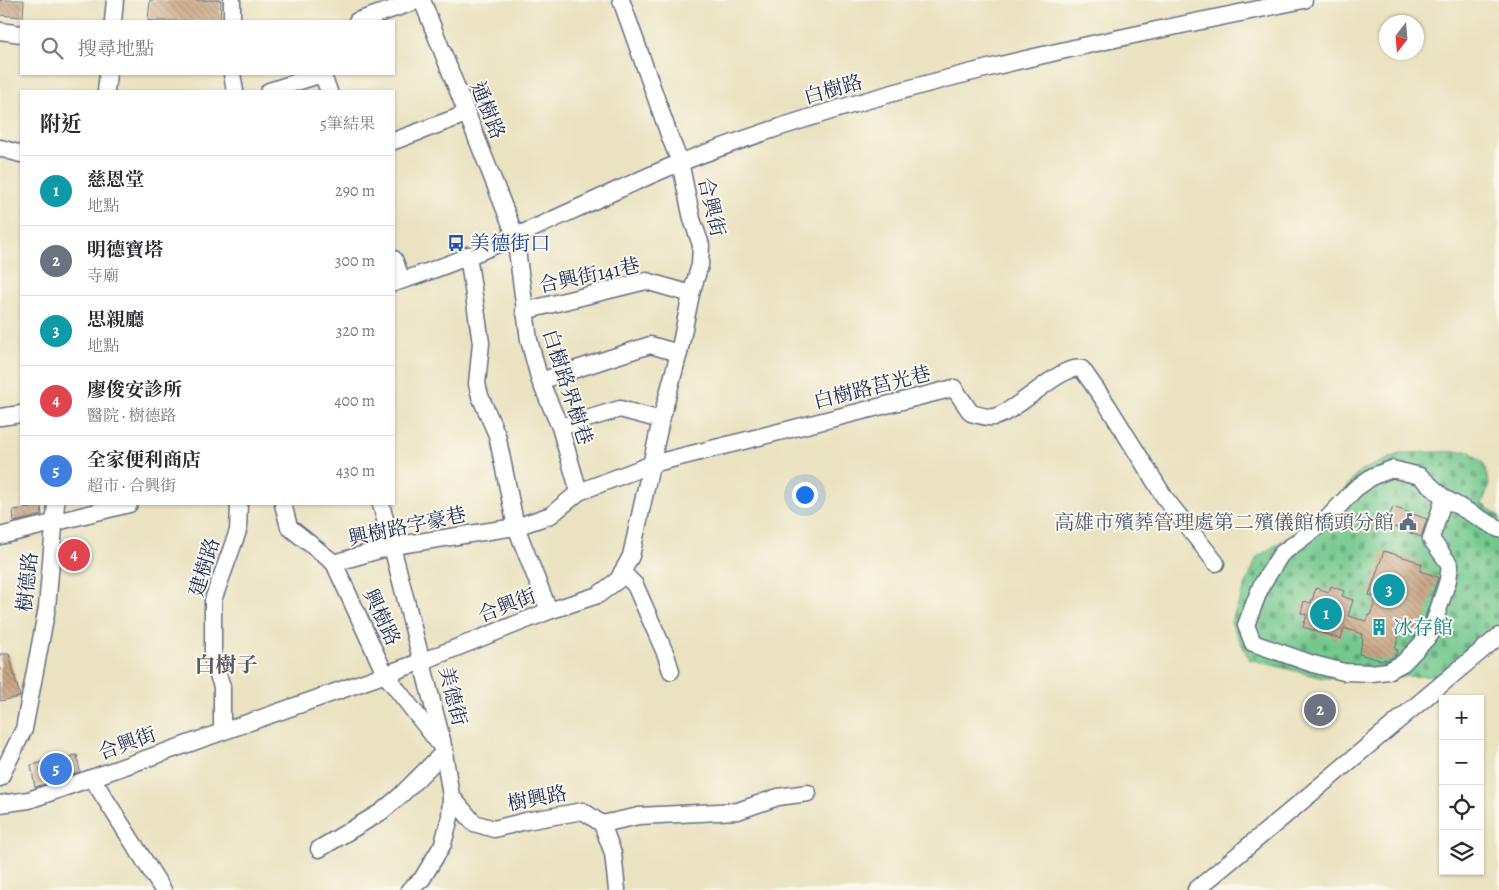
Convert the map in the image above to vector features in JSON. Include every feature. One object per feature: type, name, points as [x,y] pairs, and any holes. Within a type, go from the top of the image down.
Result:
[{"type":"street","points":[[113,20],[115,0]]},
{"type":"street","points":[[360,20],[421,0]]},
{"type":"street","name":"通樹路","points":[[421,0],[515,235]]},
{"type":"street","name":"合興街","points":[[0,804],[29,800],[423,661],[549,611],[598,595],[618,580],[632,556],[661,420],[679,354],[691,294],[700,266],[701,245],[692,220],[680,162],[621,0]]},
{"type":"street","name":"白樹路","points":[[398,281],[468,255],[680,162],[796,122],[914,87],[1139,33],[1304,0]]},
{"type":"street","points":[[232,20],[234,1]]},
{"type":"street","points":[[0,31],[20,34]]},
{"type":"street","points":[[106,90],[108,75]]},
{"type":"street","points":[[232,75],[234,90]]},
{"type":"street","points":[[272,90],[319,75]]},
{"type":"street","points":[[322,75],[329,90]]},
{"type":"street","points":[[395,141],[466,114]]},
{"type":"street","points":[[0,148],[20,154]]},
{"type":"street","name":"白樹路界樹巷","points":[[515,235],[529,340],[540,381],[560,427],[579,492]]},
{"type":"street","points":[[468,255],[481,343],[477,384],[480,396],[497,435],[516,526],[549,611]]},
{"type":"street","points":[[395,265],[398,281]]},
{"type":"street","name":"合興街141巷","points":[[524,311],[646,281],[691,294]]},
{"type":"street","points":[[540,381],[650,345],[679,354]]},
{"type":"street","name":"白樹路莒光巷","points":[[652,464],[954,388],[971,413],[993,418],[1015,407],[1064,372],[1076,368],[1082,369],[1108,406],[1165,498],[1216,563]]},
{"type":"street","points":[[560,427],[620,409],[661,420]]},
{"type":"street","points":[[0,418],[20,414]]},
{"type":"street","name":"興樹路字豪巷","points":[[334,563],[393,546],[516,526],[551,515],[579,492],[652,464]]},
{"type":"street","points":[[1444,498],[1431,538],[1450,565],[1448,580],[1430,635],[1403,663],[1388,671],[1371,673],[1344,672],[1313,664],[1253,643],[1246,625],[1261,586],[1281,554],[1324,522],[1355,489],[1373,476],[1392,469],[1420,476],[1444,498],[1499,529]]},
{"type":"street","name":"樹德路","points":[[0,778],[24,729],[47,608],[56,505]]},
{"type":"street","points":[[0,536],[125,505]]},
{"type":"street","name":"建樹路","points":[[222,731],[222,686],[213,662],[213,600],[238,531],[239,505]]},
{"type":"street","name":"興樹路","points":[[283,505],[289,526],[334,563],[385,674],[445,751]]},
{"type":"street","name":"美德街","points":[[381,505],[445,751],[452,796],[450,816],[443,844],[422,879],[409,890]]},
{"type":"street","points":[[622,572],[635,585],[666,655],[671,671]]},
{"type":"street","points":[[1196,890],[1499,636]]},
{"type":"street","points":[[319,849],[381,812],[400,796],[445,751]]},
{"type":"street","points":[[92,778],[163,890]]},
{"type":"street","points":[[617,890],[613,853],[602,824],[639,816],[738,812],[778,796],[808,793]]},
{"type":"street","name":"樹興路","points":[[452,796],[474,823],[494,829],[526,821],[584,811],[602,824]]},
{"type":"green space","points":[[1469,451],[1484,464],[1489,485],[1482,504],[1499,516],[1499,624],[1439,676],[1323,678],[1249,659],[1231,622],[1257,557],[1320,517],[1360,471],[1402,453]]},
{"type":"building","points":[[0,0],[24,0],[23,17],[0,15]]},
{"type":"building","points":[[150,0],[221,0],[220,20],[148,20]]},
{"type":"building","points":[[41,507],[42,515],[14,522],[13,510]]},
{"type":"building","name":"高雄市殯葬管理處第二殯儀館橋頭分館","points":[[1393,507],[1427,519],[1421,537],[1386,524]]},
{"type":"building","points":[[1384,551],[1416,561],[1422,564],[1420,571],[1438,577],[1421,630],[1419,632],[1402,627],[1395,649],[1398,650],[1396,655],[1383,661],[1359,654],[1363,639],[1361,638],[1362,634],[1344,628],[1341,639],[1303,627],[1307,615],[1301,613],[1304,601],[1311,603],[1316,588],[1329,592],[1331,586],[1344,591],[1342,596],[1353,600],[1348,616],[1366,621],[1377,597],[1369,595]]},
{"type":"building","points":[[0,654],[9,654],[20,697],[0,701]]},
{"type":"building","points":[[77,755],[80,772],[35,787],[31,765]]},
{"type":"place","name":"美德街口","points":[[456,243]]},
{"type":"place","name":"高雄市殯葬管理處第二殯儀館橋頭分館","points":[[1408,522]]},
{"type":"place","name":"廖俊安診所","points":[[74,555]]},
{"type":"place","name":"思親廳","points":[[1389,590]]},
{"type":"place","name":"慈恩堂","points":[[1326,614]]},
{"type":"place","name":"冰存館","points":[[1379,627]]},
{"type":"place","name":"明德寶塔","points":[[1320,710]]},
{"type":"place","name":"全家便利商店","points":[[56,769]]},
{"type":"district","name":"白樹子","points":[[226,665]]}]
